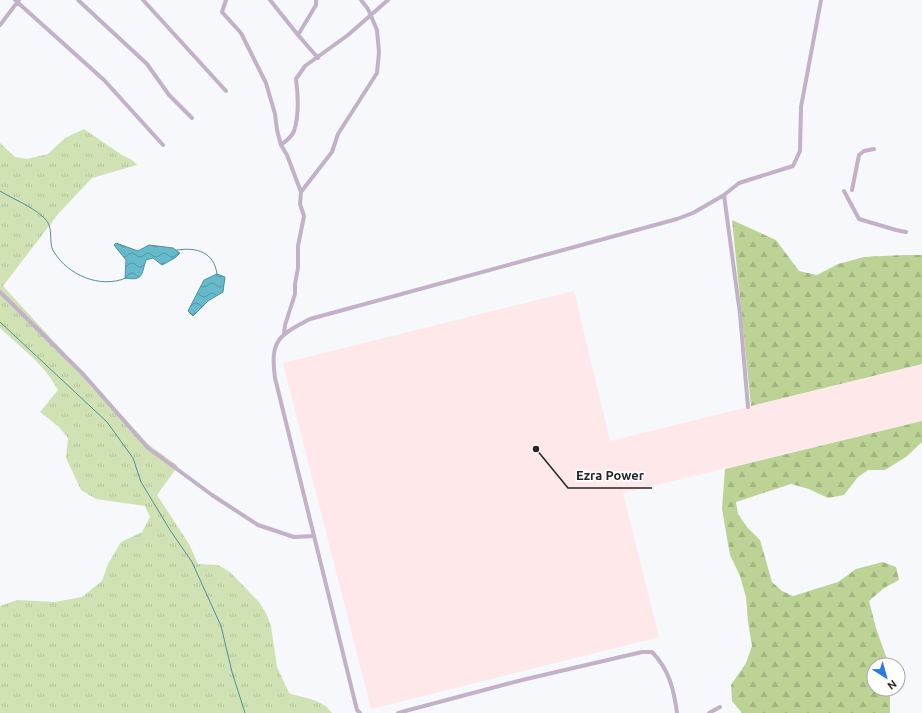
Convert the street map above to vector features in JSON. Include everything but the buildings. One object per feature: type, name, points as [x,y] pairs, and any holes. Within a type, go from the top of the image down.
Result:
[{"type":"street","points":[[78,0],[147,64],[169,95],[192,118]]},
{"type":"street","points":[[143,0],[226,91]]},
{"type":"street","points":[[226,0],[222,12],[241,33],[266,83],[276,114],[277,130],[281,145],[287,155],[300,192],[300,204],[304,216],[298,246],[298,268],[295,294],[285,325],[284,334]]},
{"type":"street","points":[[270,0],[318,58]]},
{"type":"street","points":[[298,35],[316,5],[316,0]]},
{"type":"street","points":[[300,192],[332,152],[338,134],[377,73],[379,52],[377,30],[361,0]]},
{"type":"street","points":[[281,145],[290,138],[294,131],[298,91],[296,79],[305,66],[318,58],[388,0]]},
{"type":"street","points":[[360,713],[357,710],[275,378],[273,359],[274,349],[278,341],[284,334],[310,319],[677,219],[693,213],[724,195],[739,183],[793,166],[800,150],[801,107],[821,0]]},
{"type":"street","points":[[0,25],[17,1],[104,80],[163,145]]},
{"type":"street","points":[[852,190],[859,155],[864,151],[874,149]]},
{"type":"street","points":[[844,191],[859,219],[906,232]]},
{"type":"street","points":[[724,195],[740,314],[748,406]]},
{"type":"street","points":[[0,292],[83,374],[148,448],[212,495],[258,525],[294,537],[314,536]]},
{"type":"street","points":[[398,713],[522,680],[642,652],[652,652],[661,661],[674,691],[677,713]]},
{"type":"street","points":[[709,713],[720,707]]},
{"type":"shaded area","points":[[574,291],[610,441],[922,364],[922,421],[623,493],[659,637],[371,709],[283,363]]},
{"type":"green space","points":[[84,129],[137,165],[92,178],[59,213],[3,286],[149,445],[178,466],[157,495],[189,544],[198,564],[218,565],[230,572],[259,602],[266,613],[271,626],[277,667],[289,693],[323,704],[332,713],[0,713],[0,606],[17,600],[55,602],[82,597],[102,581],[108,564],[121,542],[142,532],[150,517],[145,506],[96,499],[81,490],[66,458],[68,438],[59,427],[40,412],[58,390],[53,381],[39,364],[0,328],[0,143],[15,157],[27,159],[48,154],[65,138]]},
{"type":"green space","points":[[732,220],[776,240],[799,271],[817,275],[838,264],[864,257],[922,255],[922,364],[751,406]]},
{"type":"green space","points":[[922,421],[922,442],[906,457],[885,470],[868,470],[858,477],[844,495],[828,498],[809,489],[791,484],[736,502],[738,514],[747,527],[760,540],[772,582],[782,591],[793,596],[838,582],[856,569],[883,562],[896,567],[899,580],[884,588],[869,601],[876,628],[886,657],[866,657],[866,697],[890,697],[890,713],[742,713],[732,701],[731,685],[746,663],[752,646],[746,597],[740,576],[730,555],[722,509],[725,469]]},
{"type":"water","points":[[116,243],[138,251],[149,245],[173,248],[180,253],[175,258],[162,265],[153,258],[146,260],[141,276],[136,279],[131,279],[125,278],[126,260],[114,245]]},
{"type":"water","points":[[217,274],[225,277],[223,292],[208,301],[193,316],[188,311],[204,280]]},
{"type":"waterway","points":[[0,191],[33,209],[46,220],[49,225],[51,243],[54,252],[60,260],[76,273],[95,281],[106,282],[126,278]]},
{"type":"waterway","points":[[177,250],[198,250],[208,256],[212,261],[217,274]]},
{"type":"waterway","points":[[0,322],[107,422],[133,458],[141,482],[170,530],[192,562],[221,626],[232,672],[245,713]]},
{"type":"place","name":"Ezra Power","points":[[536,449]]}]
